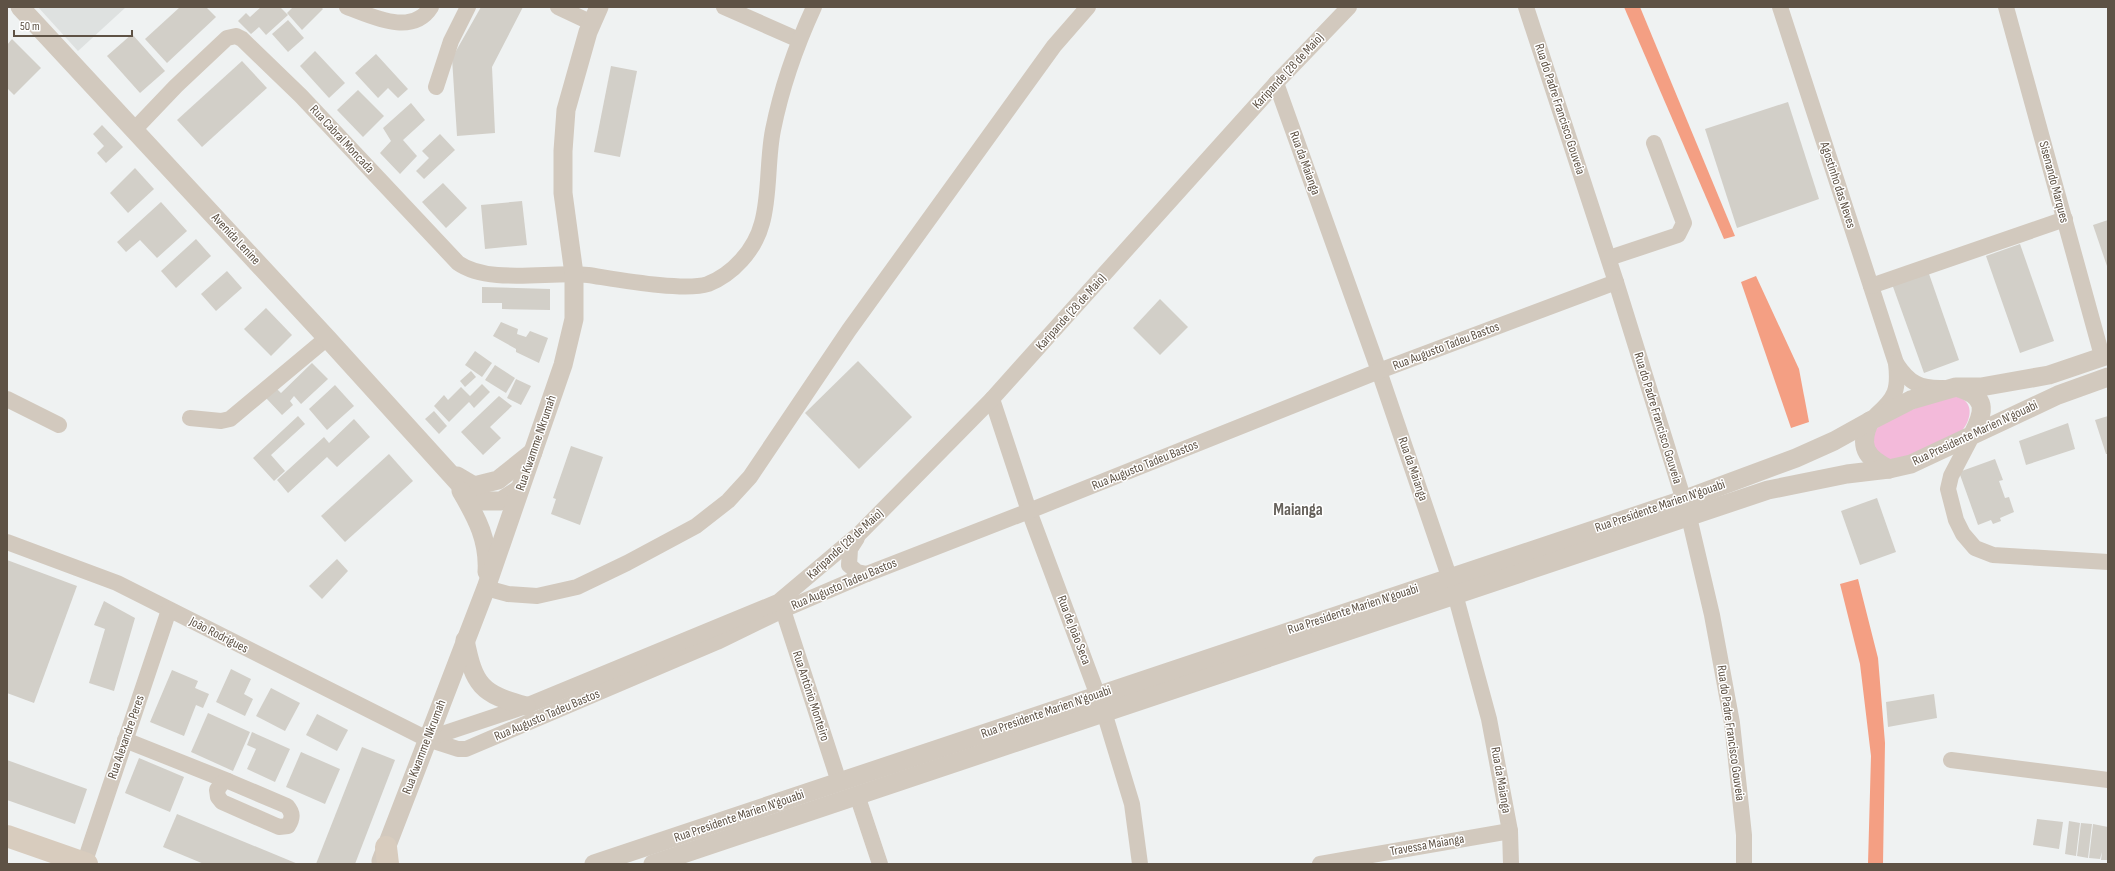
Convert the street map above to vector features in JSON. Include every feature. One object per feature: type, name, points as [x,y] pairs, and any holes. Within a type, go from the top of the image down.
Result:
[{"type":"main road","points":[[7,836],[85,864]]},
{"type":"street","name":"Avenida Lenine","points":[[20,7],[327,338],[464,489],[479,501],[501,501],[520,489]]},
{"type":"street","points":[[347,7],[376,17],[402,23],[415,20],[429,11],[431,7]]},
{"type":"street","points":[[436,87],[451,41],[468,7]]},
{"type":"street","points":[[558,7],[596,15]]},
{"type":"street","points":[[724,7],[799,40]]},
{"type":"street","points":[[574,274],[683,287],[707,284],[734,270],[752,246],[762,224],[773,130],[799,40],[814,7]]},
{"type":"street","points":[[450,473],[476,517],[486,540],[488,559],[486,588],[508,594],[537,596],[576,587],[627,563],[696,526],[728,501],[750,477],[849,330],[1040,65],[1088,7]]},
{"type":"street","name":"Karipande (28 de Maio)","points":[[781,606],[860,533],[992,399],[1276,83],[1348,7]]},
{"type":"street","name":"Rua do Padre Francisco Gouveia","points":[[1526,7],[1609,258],[1686,508],[1712,615],[1732,723],[1744,835],[1744,864]]},
{"type":"street","name":"Agostinho das Neves","points":[[1780,7],[1896,363]]},
{"type":"street","name":"Sisenando Marques","points":[[2006,7],[2105,356]]},
{"type":"street","name":"Rua Kwamme Nkrumah","points":[[387,860],[427,739],[486,588],[563,364],[574,319],[574,274],[563,193],[563,151],[566,110],[575,71],[596,15]]},
{"type":"street","name":"Rua Cabral Moncada","points":[[134,130],[176,86],[226,38],[236,36],[242,39],[302,96],[461,266],[488,275],[574,274]]},
{"type":"street","name":"Rua da Maianga","points":[[1276,83],[1379,371],[1452,586],[1489,719],[1510,830],[1511,864]]},
{"type":"street","points":[[1609,258],[1678,235],[1684,224],[1654,143]]},
{"type":"street","points":[[1871,286],[2065,219]]},
{"type":"street","name":"Rua Augusto Tadeu Bastos","points":[[427,739],[526,706],[1029,511],[1379,371],[1616,282]]},
{"type":"street","points":[[190,418],[221,422],[230,419],[327,338]]},
{"type":"street","name":"Rua Presidente Marien N'gouabi","points":[[653,864],[1104,712],[1452,586],[1686,508],[1834,442],[1911,400],[1956,387],[1981,387],[2049,375],[2105,356]]},
{"type":"street","points":[[1896,363],[1904,376],[1921,386],[1956,387],[1973,393],[1981,403],[1981,418],[1951,476],[1948,489],[1956,520],[1963,534],[1975,548],[1993,555],[2108,562]]},
{"type":"street","points":[[1889,470],[1875,462],[1866,450],[1864,434],[1870,421],[1887,405],[1896,392],[1896,363]]},
{"type":"street","name":"Rua Presidente Marien N'gouabi","points":[[1686,508],[1847,474],[1889,470],[1932,455],[1973,434],[2058,395],[2108,377]]},
{"type":"street","points":[[7,399],[59,425]]},
{"type":"street","name":"Rua de João Seca","points":[[992,399],[1029,511],[1104,712],[1132,804],[1140,864]]},
{"type":"street","name":"Avenida Lenine","points":[[450,473],[474,486],[498,480],[534,451]]},
{"type":"street","points":[[860,533],[850,549],[849,565],[858,572],[867,574]]},
{"type":"street","name":"João Rodrigues","points":[[7,542],[117,583],[427,739]]},
{"type":"street","name":"Rua Presidente Marien N'gouabi","points":[[594,864],[1098,694],[1452,586]]},
{"type":"street","name":"Rua Augusto Tadeu Bastos","points":[[427,739],[458,749],[466,749],[717,642],[781,606]]},
{"type":"street","name":"Rua Antônio Monteiro","points":[[781,606],[840,782]]},
{"type":"street","name":"Rua Alexandre Peres","points":[[85,864],[169,610]]},
{"type":"street","points":[[465,639],[470,664],[480,685],[501,699],[526,706]]},
{"type":"street","points":[[126,740],[228,781]]},
{"type":"street","points":[[1951,760],[2108,780]]},
{"type":"street","points":[[857,795],[880,864]]},
{"type":"street","name":"Travessa Maianga","points":[[1320,864],[1510,830]]},
{"type":"shaded area","points":[[38,7],[126,7],[78,51]]},
{"type":"shaded area","points":[[1624,7],[1640,7],[1735,236],[1724,239]]},
{"type":"shaded area","points":[[1756,276],[1799,369],[1809,422],[1791,428],[1741,282]]},
{"type":"shaded area","points":[[1943,396],[1958,397],[1964,400],[1969,408],[1969,418],[1961,432],[1925,454],[1915,458],[1890,460],[1876,456],[1872,434],[1882,423]]},
{"type":"shaded area","points":[[1858,579],[1878,658],[1885,743],[1883,864],[1868,864],[1871,756],[1860,664],[1840,584]]},
{"type":"building","points":[[180,7],[206,7],[216,17],[167,63],[145,39]]},
{"type":"building","points":[[261,7],[280,7],[288,15],[266,35],[259,27],[251,34],[238,21],[246,13],[250,17]]},
{"type":"building","points":[[293,7],[321,7],[323,9],[302,30],[287,13]]},
{"type":"building","points":[[481,7],[523,7],[492,67],[495,133],[457,136],[452,58]]},
{"type":"building","points":[[288,20],[304,38],[288,52],[272,34]]},
{"type":"building","points":[[132,34],[165,71],[140,93],[107,56]]},
{"type":"building","points":[[12,39],[41,68],[14,95],[7,88],[7,45]]},
{"type":"building","points":[[315,51],[345,83],[329,98],[300,66]]},
{"type":"building","points":[[376,54],[408,89],[398,98],[388,88],[378,98],[355,73]]},
{"type":"building","points":[[242,61],[267,88],[202,147],[177,120]]},
{"type":"building","points":[[611,66],[637,71],[620,157],[594,152]]},
{"type":"building","points":[[358,90],[384,116],[363,137],[337,110]]},
{"type":"building","points":[[1788,102],[1819,199],[1737,228],[1705,129]]},
{"type":"building","points":[[411,103],[425,120],[403,140],[417,156],[400,174],[380,153],[391,141],[383,128]]},
{"type":"building","points":[[102,125],[123,147],[106,163],[97,153],[104,146],[93,134]]},
{"type":"building","points":[[440,134],[455,150],[424,179],[416,171],[429,158],[422,151]]},
{"type":"building","points":[[135,168],[154,189],[128,213],[110,193]]},
{"type":"building","points":[[443,183],[467,208],[446,228],[422,202]]},
{"type":"building","points":[[522,201],[527,245],[485,249],[481,205]]},
{"type":"building","points":[[161,202],[187,231],[157,258],[140,240],[126,252],[117,242]]},
{"type":"building","points":[[2108,220],[2108,269],[2093,225]]},
{"type":"building","points":[[196,239],[211,256],[176,288],[161,271]]},
{"type":"building","points":[[2020,244],[2054,341],[2020,353],[1986,256]]},
{"type":"building","points":[[227,271],[242,288],[216,311],[201,294]]},
{"type":"building","points":[[1928,271],[1959,360],[1924,373],[1892,284]]},
{"type":"building","points":[[482,287],[550,289],[550,310],[502,309],[502,303],[482,303]]},
{"type":"building","points":[[1160,299],[1188,327],[1160,355],[1133,328]]},
{"type":"building","points":[[266,308],[292,335],[271,356],[244,329]]},
{"type":"building","points":[[501,322],[518,329],[517,334],[526,337],[530,331],[548,338],[539,363],[516,352],[516,349],[493,336]]},
{"type":"building","points":[[475,351],[492,363],[482,377],[465,365]]},
{"type":"building","points":[[858,361],[912,417],[859,469],[805,413]]},
{"type":"building","points":[[312,363],[328,379],[301,404],[294,396],[290,401],[293,405],[282,415],[266,398],[276,388],[281,393]]},
{"type":"building","points":[[495,365],[515,378],[506,393],[485,380]]},
{"type":"building","points":[[471,371],[476,377],[465,387],[460,381]]},
{"type":"building","points":[[516,379],[531,386],[521,405],[507,398]]},
{"type":"building","points":[[482,384],[490,392],[474,408],[469,402],[449,422],[434,406],[444,395],[448,400],[461,387],[470,396]]},
{"type":"building","points":[[335,385],[354,406],[327,430],[309,409]]},
{"type":"building","points":[[499,396],[512,406],[490,427],[501,438],[483,455],[461,432]]},
{"type":"building","points":[[434,411],[447,426],[439,434],[425,419]]},
{"type":"building","points":[[298,416],[305,424],[271,455],[285,471],[274,481],[253,458]]},
{"type":"building","points":[[2108,416],[2108,454],[2106,454],[2095,420]]},
{"type":"building","points":[[354,419],[370,437],[337,467],[327,457],[288,493],[277,480],[324,437],[329,443]]},
{"type":"building","points":[[2068,423],[2075,449],[2026,465],[2019,441]]},
{"type":"building","points":[[571,446],[603,457],[580,525],[551,514],[556,499],[553,498]]},
{"type":"building","points":[[389,454],[413,481],[345,542],[321,516]]},
{"type":"building","points":[[1995,459],[2003,480],[1999,481],[2005,498],[2009,497],[2014,512],[2000,518],[2001,521],[1993,524],[1991,520],[1978,525],[1959,472]]},
{"type":"building","points":[[1877,498],[1896,552],[1860,565],[1841,511]]},
{"type":"building","points":[[337,559],[348,571],[322,599],[309,586]]},
{"type":"building","points":[[7,560],[77,586],[34,703],[7,693]]},
{"type":"building","points":[[104,601],[135,618],[114,691],[89,683],[105,629],[94,625]]},
{"type":"building","points":[[231,669],[251,679],[244,694],[253,699],[245,716],[216,702]]},
{"type":"building","points":[[172,670],[198,681],[195,688],[209,694],[203,708],[196,705],[184,736],[150,722]]},
{"type":"building","points":[[271,688],[300,703],[285,731],[256,716]]},
{"type":"building","points":[[1934,694],[1937,718],[1888,727],[1886,702]]},
{"type":"building","points":[[208,713],[250,732],[233,771],[191,752]]},
{"type":"building","points":[[317,714],[348,730],[337,751],[306,735]]},
{"type":"building","points":[[252,732],[290,749],[275,782],[247,769],[256,749],[247,745]]},
{"type":"building","points":[[362,747],[395,760],[355,864],[316,864]]},
{"type":"building","points":[[301,752],[340,769],[325,804],[286,787]]},
{"type":"building","points":[[139,758],[184,777],[170,812],[125,793]]},
{"type":"building","points":[[7,760],[87,789],[75,824],[7,800]]},
{"type":"building","points":[[177,814],[298,864],[204,864],[163,847]]},
{"type":"building","points":[[2037,819],[2063,822],[2059,849],[2033,845]]},
{"type":"building","points":[[2069,821],[2080,823],[2076,856],[2065,854]]},
{"type":"building","points":[[2081,823],[2092,824],[2088,858],[2077,856]]},
{"type":"building","points":[[2093,824],[2108,827],[2108,860],[2101,860],[2102,852],[2100,859],[2089,858]]},
{"type":"district","name":"Maianga","points":[[1298,510]]}]
